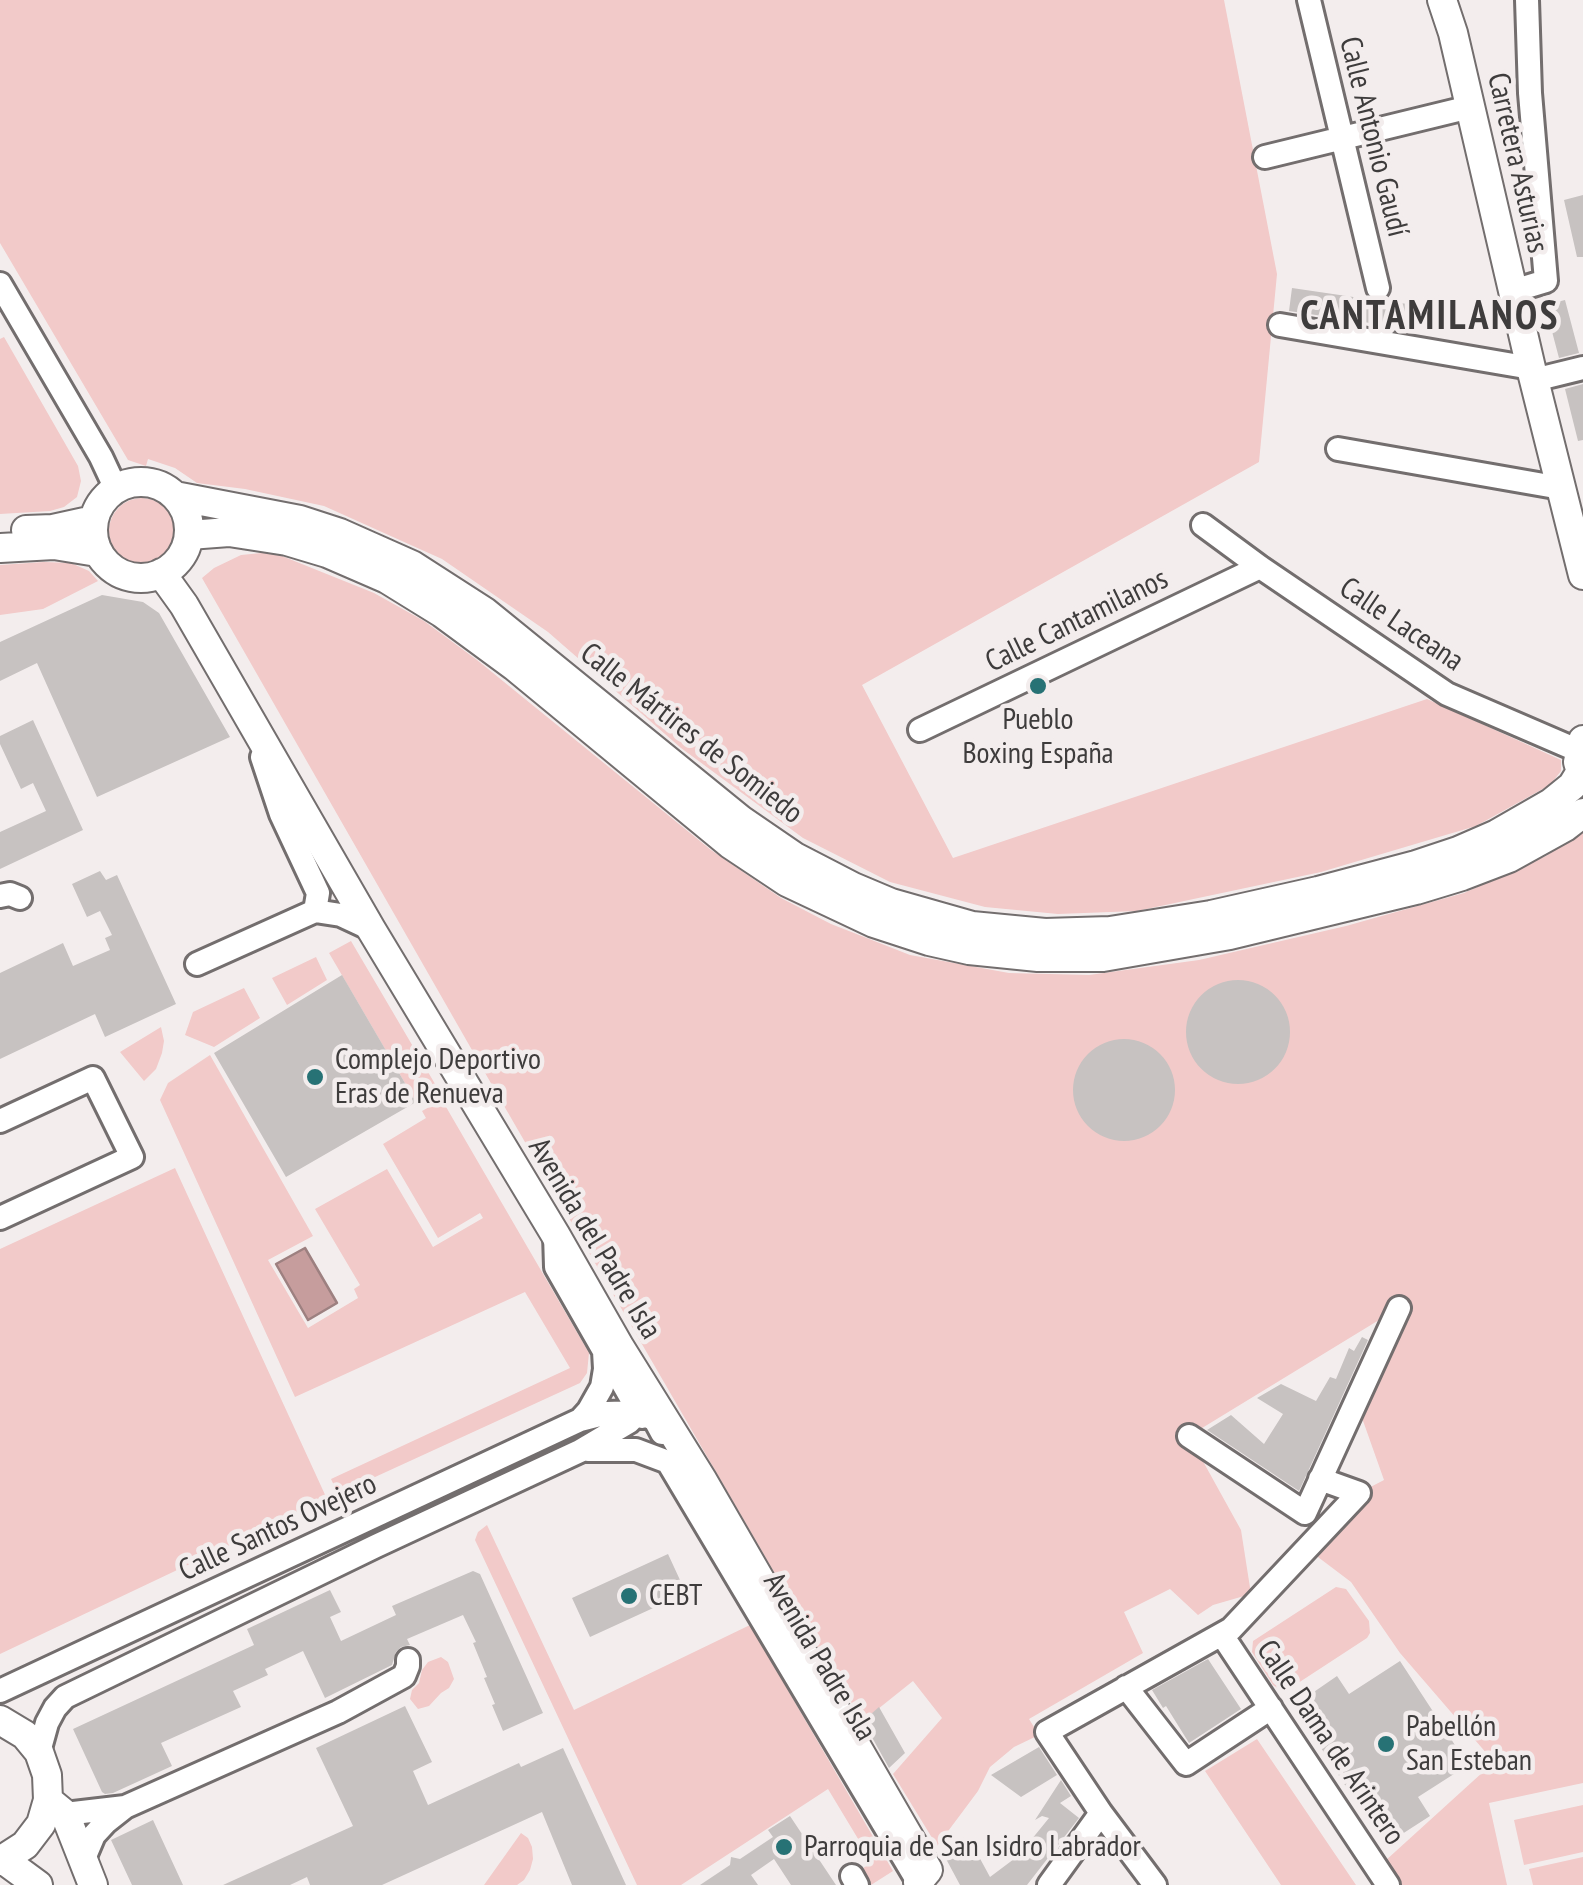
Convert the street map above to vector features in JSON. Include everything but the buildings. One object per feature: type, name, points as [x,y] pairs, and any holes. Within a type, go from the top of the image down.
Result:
[{"type":"main road","name":"Carretera Asturias","points":[[1442,0],[1561,488],[1578,540],[1583,575]]},
{"type":"main road","points":[[130,483],[163,487],[175,496],[188,517],[189,535],[180,557],[161,573],[132,576],[106,564],[93,537],[94,520],[102,502],[130,483]]},
{"type":"main road","name":"Calle Mártires de Somiedo","points":[[175,496],[300,520],[340,533],[412,566],[485,612],[741,820],[795,857],[891,903],[972,926],[1044,933],[1110,931],[1211,915],[1416,865],[1497,834],[1550,804],[1572,786],[1581,761]]},
{"type":"main road","points":[[0,531],[53,529],[94,520]]},
{"type":"main road","name":"Calle Mártires de Somiedo","points":[[189,535],[230,532],[287,541],[387,579],[442,613],[514,666],[730,844],[787,882],[874,923],[969,950],[1038,957],[1103,957],[1230,935],[1462,876],[1508,858],[1583,813]]},
{"type":"main road","points":[[0,548],[54,545],[98,552]]},
{"type":"main road","name":"Avenida del Padre Isla","points":[[161,573],[184,605],[371,929],[555,1234],[611,1348],[702,1481],[928,1870],[917,1884]]},
{"type":"main road","points":[[0,1720],[25,1734],[38,1752],[57,1807],[88,1873]]},
{"type":"main road","points":[[38,1885],[2,1860],[25,1845],[57,1807]]},
{"type":"street","name":"Calle Antonio Gaudí","points":[[1308,0],[1378,288]]},
{"type":"street","points":[[1513,291],[1546,281],[1530,94],[1527,0]]},
{"type":"street","points":[[1264,157],[1470,107]]},
{"type":"street","points":[[0,284],[116,489]]},
{"type":"street","points":[[1280,325],[1533,374],[1583,368]]},
{"type":"street","points":[[1338,449],[1561,488]]},
{"type":"street","name":"Calle Laceana","points":[[1203,525],[1447,694],[1581,761]]},
{"type":"street","name":"Calle Cantamilanos","points":[[920,730],[1260,566]]},
{"type":"street","points":[[248,716],[281,814],[318,893],[314,912]]},
{"type":"street","points":[[198,964],[314,912],[342,916],[371,929]]},
{"type":"street","points":[[0,1121],[93,1078],[132,1156],[0,1218]]},
{"type":"street","points":[[1189,1436],[1304,1512],[1399,1308]]},
{"type":"street","points":[[611,1348],[642,1398],[639,1412],[654,1420],[683,1467],[702,1481]]},
{"type":"street","points":[[580,1420],[602,1388],[611,1348]]},
{"type":"street","name":"Calle Santos Ovejero","points":[[0,1691],[580,1420],[639,1412]]},
{"type":"street","name":"Calle Santos Ovejero","points":[[38,1752],[47,1724],[65,1697],[580,1451],[616,1432],[639,1412]]},
{"type":"street","name":"Avenida Padre Isla","points":[[639,1412],[663,1460],[917,1884]]},
{"type":"street","name":"Calle Santos Ovejero","points":[[580,1451],[636,1450],[663,1460]]},
{"type":"street","points":[[1155,1885],[1046,1732],[1231,1629],[1359,1494],[1320,1479]]},
{"type":"street","name":"Calle Dama de Arintero","points":[[1222,1634],[1388,1885]]},
{"type":"street","points":[[88,1873],[94,1835],[126,1807],[338,1712],[404,1676],[408,1660]]},
{"type":"street","points":[[1126,1687],[1186,1764],[1270,1708]]},
{"type":"street","points":[[57,1807],[126,1807]]},
{"type":"street","points":[[1049,1885],[1101,1813]]},
{"type":"shaded area","points":[[0,0],[1224,0],[1277,274],[1259,462],[862,685],[953,858],[1427,699],[1561,760],[1561,771],[1550,785],[1476,826],[1321,872],[1137,911],[1058,914],[985,907],[890,882],[803,838],[681,748],[548,632],[442,559],[324,506],[197,483],[175,468],[148,459],[146,466],[128,460],[0,243]]},
{"type":"shaded area","points":[[4,337],[78,466],[81,481],[77,497],[64,507],[0,514],[0,339]]},
{"type":"shaded area","points":[[142,498],[166,507],[175,531],[166,555],[142,564],[118,555],[109,531],[118,507]]},
{"type":"shaded area","points":[[272,552],[374,593],[424,621],[711,850],[781,898],[831,924],[910,955],[1009,973],[1089,975],[1199,960],[1346,926],[1464,893],[1546,856],[1583,830],[1583,1783],[1489,1803],[1507,1885],[1401,1885],[1385,1861],[1494,1762],[1400,1653],[1351,1582],[1306,1548],[1359,1493],[1384,1480],[1356,1401],[1397,1309],[1189,1436],[1241,1530],[1251,1594],[1213,1605],[1198,1615],[1170,1589],[1124,1612],[1143,1653],[1029,1719],[1039,1735],[1014,1747],[990,1767],[978,1791],[937,1846],[893,1774],[942,1718],[913,1681],[863,1721],[202,578],[241,555]]},
{"type":"shaded area","points":[[71,563],[89,571],[98,581],[43,609],[0,615],[0,565]]},
{"type":"shaded area","points":[[351,941],[438,1089],[416,1102],[329,953]]},
{"type":"shaded area","points":[[316,957],[327,980],[287,1005],[272,978]]},
{"type":"shaded area","points":[[244,988],[260,1018],[214,1047],[185,1035],[193,1012]]},
{"type":"shaded area","points":[[161,1027],[162,1053],[156,1069],[144,1081],[120,1052]]},
{"type":"shaded area","points":[[210,1055],[313,1236],[268,1260],[308,1328],[358,1298],[354,1289],[360,1285],[315,1209],[387,1169],[433,1247],[483,1218],[480,1213],[438,1238],[383,1144],[426,1118],[422,1111],[442,1100],[589,1353],[587,1373],[580,1383],[338,1494],[331,1479],[570,1368],[525,1292],[295,1397],[160,1100],[168,1083]]},
{"type":"shaded area","points":[[175,1168],[327,1499],[0,1654],[0,1249]]},
{"type":"shaded area","points":[[305,1248],[337,1303],[308,1320],[276,1264]]},
{"type":"shaded area","points":[[487,1525],[574,1710],[750,1625],[893,1871],[871,1885],[864,1885],[856,1873],[872,1862],[828,1789],[681,1885],[637,1885],[475,1540]]},
{"type":"shaded area","points":[[1336,1587],[1346,1589],[1369,1621],[1370,1633],[1292,1687],[1279,1689],[1252,1652],[1253,1641]]},
{"type":"shaded area","points":[[441,1657],[448,1662],[454,1679],[429,1706],[418,1709],[410,1699],[412,1690],[428,1662]]},
{"type":"shaded area","points":[[1257,1739],[1356,1885],[1281,1885],[1205,1771]]},
{"type":"shaded area","points":[[1583,1805],[1583,1852],[1524,1865],[1514,1820]]},
{"type":"shaded area","points":[[521,1833],[528,1838],[533,1859],[524,1880],[517,1885],[484,1885]]},
{"type":"shaded area","points":[[1583,1857],[1583,1885],[1533,1885],[1529,1869]]},
{"type":"place","name":"Pueblo Boxing España","points":[[1038,686]]},
{"type":"place","name":"Complejo Deportivo Eras de Renueva","points":[[315,1077]]},
{"type":"place","name":"CEBT","points":[[629,1596]]},
{"type":"place","name":"Pabellón San Esteban","points":[[1386,1744]]},
{"type":"place","name":"Parroquia de San Isidro Labrador","points":[[784,1847]]},
{"type":"district","name":"CANTAMILANOS","points":[[1430,318]]}]
